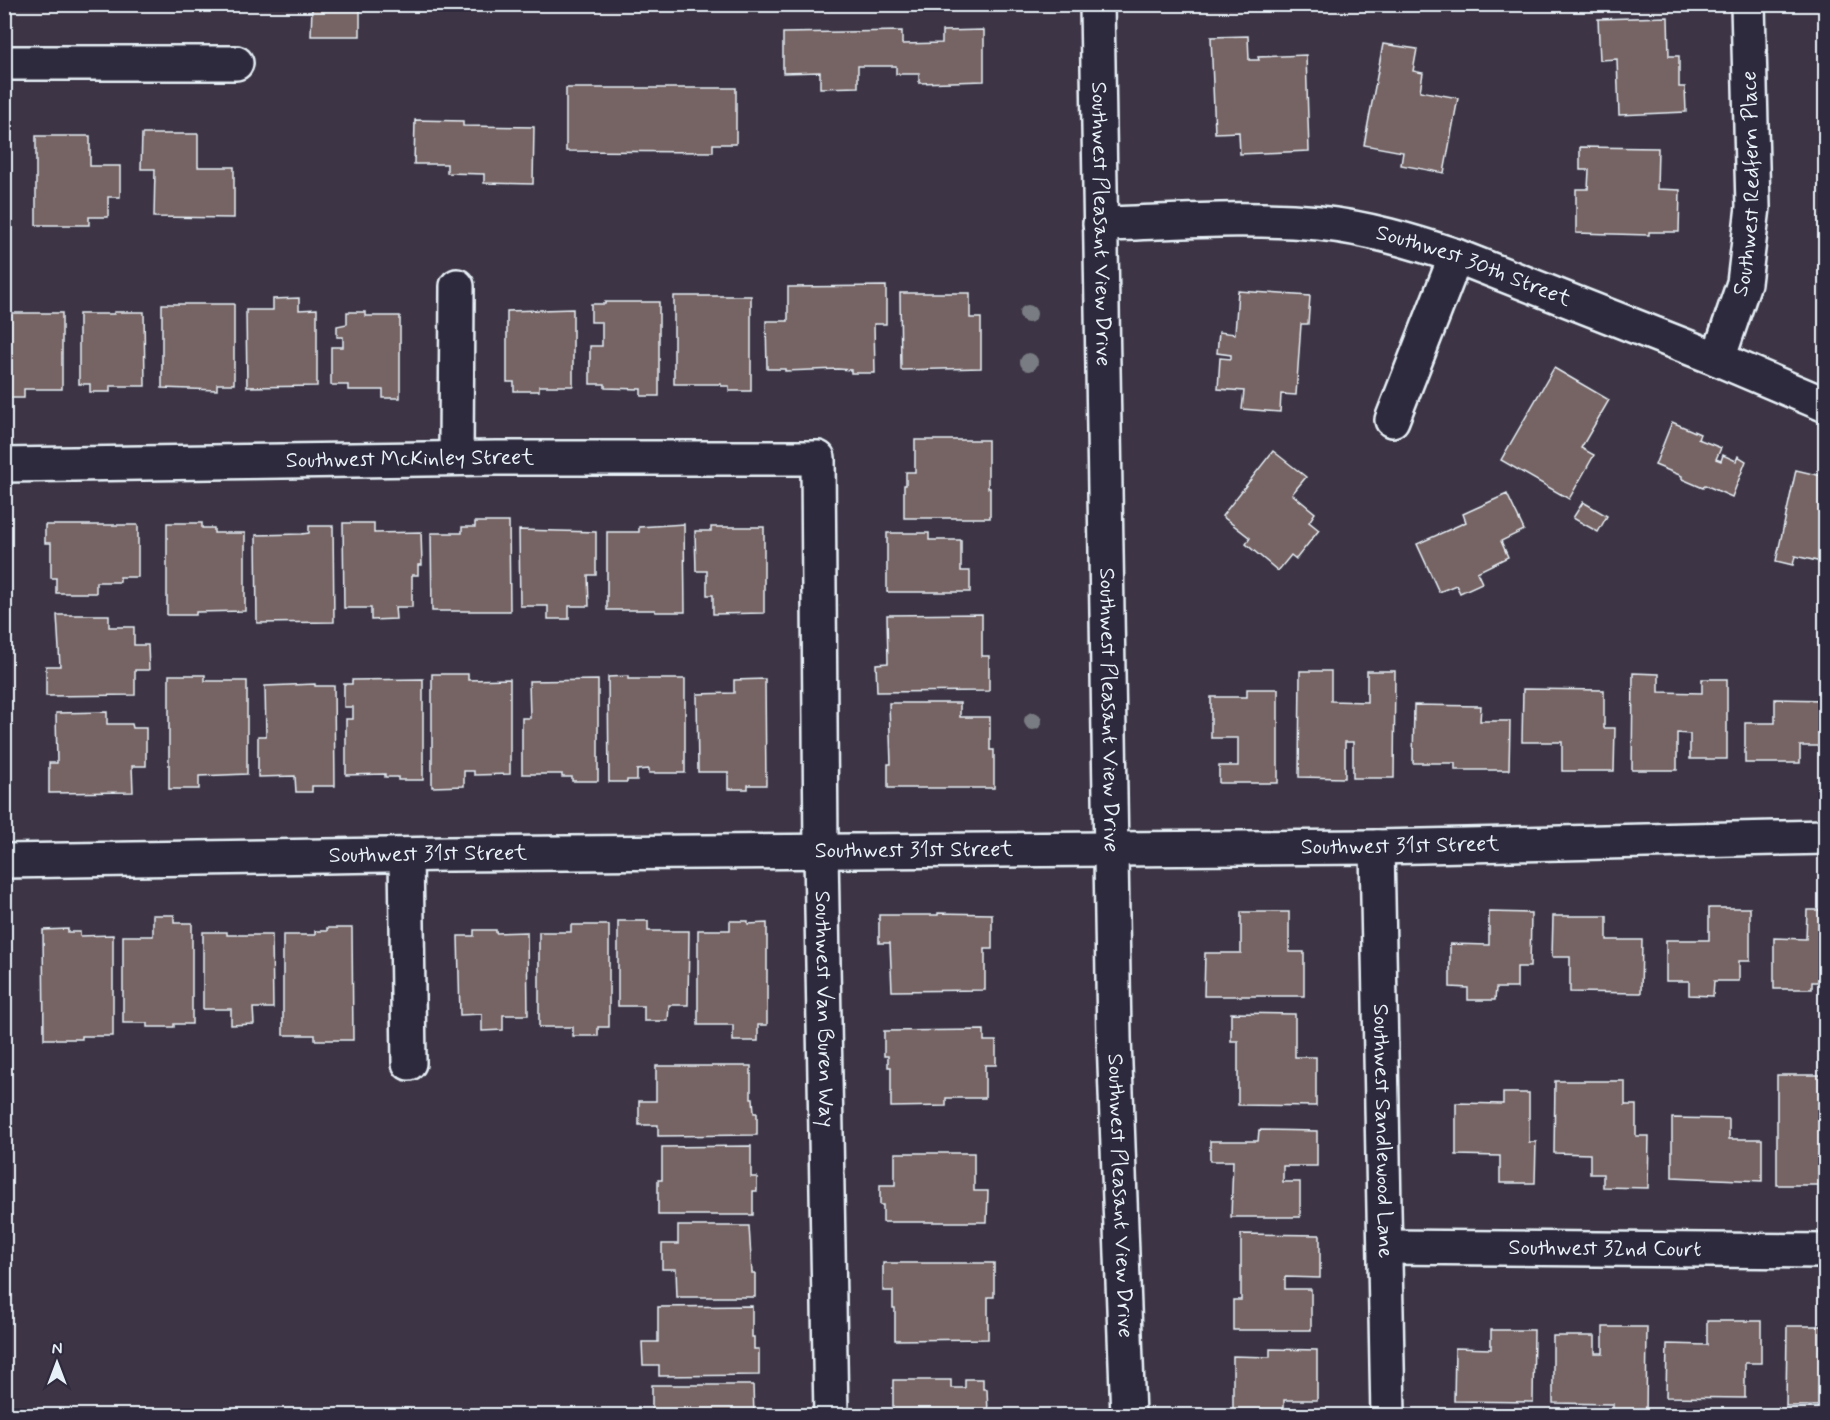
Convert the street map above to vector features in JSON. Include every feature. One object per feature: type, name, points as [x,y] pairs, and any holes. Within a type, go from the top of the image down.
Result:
[{"type":"street","name":"Southwest Pleasant View Drive","points":[[1097,4],[1114,1066],[1128,1416]]},
{"type":"street","name":"Southwest Redfern Place","points":[[1718,359],[1744,284],[1753,207],[1748,4]]},
{"type":"street","points":[[4,63],[236,63]]},
{"type":"street","name":"Southwest 30th Street","points":[[1100,224],[1265,220],[1319,223],[1371,231],[1412,241],[1456,256],[1718,359],[1826,405]]},
{"type":"street","points":[[1392,420],[1456,256]]},
{"type":"street","points":[[456,458],[457,286]]},
{"type":"street","name":"Southwest McKinley Street","points":[[4,465],[456,458],[818,458]]},
{"type":"street","name":"Southwest Van Buren Way","points":[[818,458],[821,852],[831,1416]]},
{"type":"street","name":"Southwest 31st Street","points":[[4,861],[406,855],[1377,847],[1826,837]]},
{"type":"street","name":"Southwest Sandlewood Lane","points":[[1377,847],[1388,1416]]},
{"type":"street","points":[[406,855],[409,1063]]},
{"type":"street","name":"Southwest 32nd Court","points":[[1385,1247],[1826,1251]]},
{"type":"building","points":[[312,8],[360,8],[360,36],[311,36]]},
{"type":"building","points":[[1668,17],[1669,56],[1679,56],[1679,87],[1685,87],[1686,112],[1619,115],[1617,59],[1600,60],[1598,19]]},
{"type":"building","points":[[984,30],[984,81],[919,83],[919,74],[896,74],[896,66],[858,66],[858,87],[820,88],[820,72],[783,73],[783,33],[902,31],[902,44],[942,43],[942,31]]},
{"type":"building","points":[[1248,36],[1249,60],[1259,60],[1258,57],[1306,55],[1309,151],[1240,154],[1239,132],[1215,133],[1211,37]]},
{"type":"building","points":[[1383,44],[1417,49],[1413,71],[1423,73],[1420,91],[1458,98],[1444,173],[1401,165],[1403,152],[1364,145]]},
{"type":"building","points":[[566,88],[736,88],[736,144],[713,144],[713,152],[566,151]]},
{"type":"building","points":[[415,120],[463,121],[463,126],[534,127],[533,184],[484,183],[484,174],[447,173],[447,164],[414,164]]},
{"type":"building","points":[[142,134],[198,134],[198,167],[234,167],[234,218],[154,217],[155,169],[141,169]]},
{"type":"building","points":[[36,136],[90,136],[90,166],[120,166],[120,197],[108,197],[108,217],[89,217],[89,225],[36,225]]},
{"type":"building","points":[[1580,147],[1658,148],[1657,189],[1680,190],[1679,232],[1649,232],[1649,235],[1576,233],[1576,189],[1588,189],[1589,170],[1580,170]]},
{"type":"building","points":[[4,204],[7,204],[7,231],[4,231]]},
{"type":"building","points":[[886,286],[886,324],[874,324],[875,373],[851,373],[851,370],[838,369],[785,371],[785,369],[767,369],[766,321],[788,321],[788,287]]},
{"type":"building","points":[[1238,291],[1310,296],[1308,324],[1301,324],[1296,395],[1281,394],[1280,412],[1242,409],[1244,391],[1218,389],[1220,358],[1231,359],[1231,355],[1217,353],[1219,332],[1235,334]]},
{"type":"building","points":[[900,293],[970,293],[970,318],[981,318],[981,368],[901,370]]},
{"type":"building","points":[[674,296],[751,296],[751,391],[729,391],[729,386],[721,386],[721,384],[674,384]]},
{"type":"building","points":[[299,298],[299,310],[317,309],[317,386],[247,387],[246,310],[273,310],[273,299]]},
{"type":"building","points":[[605,302],[659,302],[659,396],[641,396],[641,389],[605,388],[605,384],[590,384],[590,346],[602,346],[602,322],[591,322],[591,304],[605,304]]},
{"type":"building","points":[[162,304],[234,304],[234,384],[217,384],[217,390],[162,388]]},
{"type":"building","points":[[573,309],[573,386],[539,386],[539,391],[514,391],[514,382],[507,382],[507,311]]},
{"type":"building","points":[[114,312],[144,312],[145,386],[110,386],[110,392],[90,392],[90,384],[79,384],[79,314],[114,314]]},
{"type":"building","points":[[347,312],[365,312],[365,316],[400,316],[400,398],[383,398],[383,390],[348,390],[348,385],[331,385],[331,347],[343,347],[343,337],[337,337],[337,326],[347,324]]},
{"type":"building","points":[[4,313],[62,313],[62,389],[24,389],[24,398],[4,398]]},
{"type":"building","points":[[1554,368],[1609,400],[1581,448],[1594,455],[1569,499],[1501,460]]},
{"type":"building","points":[[1672,422],[1700,434],[1698,439],[1721,448],[1716,459],[1721,461],[1723,455],[1736,461],[1738,456],[1746,461],[1732,497],[1705,485],[1703,488],[1655,465]]},
{"type":"building","points":[[915,440],[988,440],[990,518],[904,518],[904,485],[906,485],[906,472],[915,472]]},
{"type":"building","points":[[1273,451],[1306,477],[1292,494],[1315,513],[1309,522],[1319,530],[1296,559],[1291,555],[1278,571],[1246,544],[1250,538],[1222,516]]},
{"type":"building","points":[[1796,470],[1826,477],[1826,563],[1795,556],[1793,565],[1776,561]]},
{"type":"building","points":[[1507,494],[1524,530],[1501,541],[1508,557],[1477,572],[1482,583],[1460,593],[1456,585],[1439,592],[1417,544],[1466,522],[1463,514]]},
{"type":"building","points":[[1583,502],[1607,516],[1598,532],[1573,518]]},
{"type":"building","points":[[475,522],[509,522],[510,611],[432,611],[431,533],[462,533],[462,527],[475,527]]},
{"type":"building","points":[[167,523],[202,523],[202,528],[214,528],[214,533],[245,533],[245,611],[167,615]]},
{"type":"building","points":[[343,523],[374,523],[374,533],[421,532],[422,565],[418,565],[418,575],[412,575],[412,607],[395,607],[396,619],[371,620],[371,608],[344,608]]},
{"type":"building","points":[[684,524],[685,612],[607,610],[607,532],[639,532],[639,527]]},
{"type":"building","points":[[45,525],[138,525],[138,577],[120,577],[120,582],[96,582],[96,593],[56,593],[56,578],[51,578],[51,543],[45,543]]},
{"type":"building","points":[[309,526],[333,526],[334,622],[257,623],[256,535],[309,533]]},
{"type":"building","points":[[711,527],[764,527],[764,613],[713,614],[713,595],[707,595],[707,571],[696,571],[695,531],[711,531]]},
{"type":"building","points":[[519,530],[596,532],[596,575],[588,575],[589,606],[569,606],[569,619],[548,619],[548,606],[520,606]]},
{"type":"building","points":[[887,533],[929,533],[929,540],[961,540],[961,571],[970,571],[970,592],[887,592]]},
{"type":"building","points":[[982,614],[982,656],[989,656],[989,691],[877,692],[876,664],[888,663],[887,615]]},
{"type":"building","points":[[57,615],[109,615],[109,627],[134,627],[134,645],[148,645],[149,670],[135,670],[135,695],[46,696],[46,666],[60,666]]},
{"type":"building","points":[[1300,671],[1331,671],[1331,701],[1367,702],[1367,671],[1395,671],[1394,778],[1353,778],[1353,742],[1345,742],[1345,778],[1299,777]]},
{"type":"building","points":[[1633,673],[1659,674],[1659,692],[1702,693],[1702,679],[1727,679],[1727,759],[1690,759],[1690,734],[1677,733],[1677,770],[1632,770]]},
{"type":"building","points":[[432,674],[468,674],[468,680],[510,679],[510,774],[474,775],[474,771],[464,771],[464,786],[432,787]]},
{"type":"building","points":[[169,675],[205,675],[205,681],[247,681],[247,774],[199,776],[199,789],[169,789]]},
{"type":"building","points":[[628,676],[628,679],[685,679],[685,773],[649,773],[649,769],[637,770],[637,780],[609,782],[608,677]]},
{"type":"building","points":[[423,679],[423,780],[398,780],[398,777],[385,777],[385,774],[346,775],[346,719],[353,719],[353,707],[344,707],[344,684],[352,684],[352,680]]},
{"type":"building","points":[[765,679],[766,785],[748,785],[748,789],[728,789],[728,772],[698,772],[697,694],[734,693],[734,680]]},
{"type":"building","points":[[598,680],[598,781],[572,781],[572,777],[562,777],[562,774],[522,774],[522,718],[530,718],[529,681]]},
{"type":"building","points":[[315,684],[315,686],[334,686],[335,786],[312,786],[312,792],[296,792],[295,776],[258,777],[258,736],[266,736],[265,686]]},
{"type":"building","points":[[1247,689],[1278,689],[1278,783],[1219,783],[1219,766],[1238,766],[1238,738],[1211,738],[1211,697],[1247,697]]},
{"type":"building","points":[[1523,689],[1604,690],[1604,728],[1615,728],[1614,771],[1562,771],[1562,742],[1522,742]]},
{"type":"building","points":[[1775,699],[1826,700],[1826,746],[1800,746],[1800,763],[1745,763],[1745,723],[1775,723]]},
{"type":"building","points":[[889,703],[960,703],[960,717],[990,717],[990,750],[994,750],[994,788],[888,788],[888,764],[891,764]]},
{"type":"building","points":[[1414,705],[1481,706],[1480,721],[1510,721],[1509,770],[1455,770],[1455,763],[1413,763]]},
{"type":"building","points":[[107,712],[107,724],[132,724],[133,728],[146,728],[146,766],[132,766],[133,792],[49,793],[49,763],[57,763],[56,713]]},
{"type":"building","points":[[1709,908],[1750,908],[1750,961],[1739,961],[1739,981],[1714,981],[1713,996],[1689,995],[1689,981],[1666,981],[1666,940],[1709,940]]},
{"type":"building","points":[[1807,910],[1826,910],[1826,982],[1812,982],[1812,989],[1774,989],[1774,938],[1806,939]]},
{"type":"building","points":[[1241,912],[1289,912],[1289,952],[1304,952],[1304,996],[1204,996],[1205,953],[1241,953]]},
{"type":"building","points":[[1489,912],[1531,913],[1530,967],[1517,967],[1517,988],[1496,988],[1495,1000],[1468,1000],[1468,988],[1450,987],[1450,944],[1489,945]]},
{"type":"building","points":[[938,913],[992,914],[992,949],[985,949],[985,990],[892,991],[890,943],[879,943],[879,915],[938,915]]},
{"type":"building","points":[[153,915],[174,915],[174,923],[192,923],[192,1024],[147,1027],[147,1023],[123,1023],[123,936],[153,936]]},
{"type":"building","points":[[1553,916],[1607,916],[1607,940],[1642,940],[1641,993],[1570,992],[1570,957],[1552,957]]},
{"type":"building","points":[[618,921],[648,921],[648,931],[689,931],[688,1005],[669,1005],[668,1021],[644,1021],[644,1006],[618,1006]]},
{"type":"building","points":[[730,921],[748,921],[748,924],[767,923],[767,1025],[758,1025],[758,1041],[733,1041],[733,1025],[698,1025],[698,930],[730,930]]},
{"type":"building","points":[[571,925],[609,925],[609,1027],[598,1027],[598,1036],[573,1036],[573,1027],[539,1027],[539,932],[571,932]]},
{"type":"building","points":[[327,928],[352,928],[353,1040],[315,1040],[315,1035],[283,1035],[283,935],[315,935],[315,931],[327,931]]},
{"type":"building","points":[[68,929],[68,932],[80,932],[80,936],[113,935],[113,1036],[44,1039],[43,930]]},
{"type":"building","points":[[474,930],[496,930],[496,933],[527,932],[528,1015],[503,1015],[503,1030],[482,1031],[482,1014],[460,1015],[458,936],[474,936]]},
{"type":"building","points":[[203,932],[227,932],[227,935],[272,935],[273,1008],[253,1008],[254,1024],[231,1025],[231,1009],[203,1009]]},
{"type":"building","points":[[1231,1013],[1295,1014],[1295,1057],[1316,1057],[1316,1106],[1238,1105],[1238,1041],[1231,1041]]},
{"type":"building","points":[[984,1030],[984,1041],[996,1041],[996,1065],[985,1065],[985,1098],[946,1098],[946,1106],[891,1107],[891,1067],[888,1067],[888,1056],[884,1056],[884,1031]]},
{"type":"building","points":[[656,1066],[751,1066],[751,1098],[753,1098],[754,1113],[757,1113],[757,1135],[658,1136],[658,1125],[639,1125],[639,1101],[656,1101]]},
{"type":"building","points":[[1777,1075],[1826,1075],[1826,1185],[1777,1185]]},
{"type":"building","points":[[1555,1081],[1625,1081],[1625,1105],[1636,1105],[1636,1136],[1649,1136],[1648,1188],[1603,1187],[1603,1174],[1590,1174],[1590,1154],[1554,1153]]},
{"type":"building","points":[[1503,1093],[1529,1093],[1529,1142],[1536,1142],[1535,1183],[1500,1183],[1500,1156],[1456,1155],[1456,1103],[1503,1104]]},
{"type":"building","points":[[1672,1118],[1729,1119],[1729,1139],[1762,1139],[1762,1181],[1672,1177]]},
{"type":"building","points":[[1259,1130],[1317,1131],[1317,1166],[1283,1166],[1283,1182],[1300,1182],[1300,1217],[1231,1217],[1233,1161],[1210,1161],[1210,1141],[1258,1141]]},
{"type":"building","points":[[751,1146],[751,1177],[757,1177],[757,1191],[753,1191],[753,1215],[658,1215],[658,1180],[662,1180],[662,1147]]},
{"type":"building","points":[[895,1153],[974,1153],[974,1191],[988,1191],[987,1222],[883,1222],[880,1185],[895,1185]]},
{"type":"building","points":[[678,1226],[749,1226],[752,1273],[755,1273],[755,1297],[677,1297],[676,1269],[662,1269],[662,1244],[678,1244]]},
{"type":"building","points":[[1241,1234],[1320,1235],[1320,1278],[1285,1277],[1285,1289],[1311,1289],[1311,1330],[1233,1330],[1233,1300],[1241,1300]]},
{"type":"building","points":[[883,1263],[994,1263],[994,1297],[988,1297],[988,1339],[895,1340],[893,1291],[883,1291]]},
{"type":"building","points":[[752,1306],[752,1337],[754,1337],[754,1349],[759,1349],[759,1375],[659,1376],[659,1365],[643,1365],[642,1342],[658,1342],[658,1307]]},
{"type":"building","points":[[1707,1321],[1761,1321],[1761,1363],[1745,1363],[1745,1398],[1666,1397],[1667,1344],[1707,1345]]},
{"type":"building","points":[[1787,1326],[1826,1326],[1826,1406],[1786,1406]]},
{"type":"building","points":[[1603,1327],[1647,1327],[1646,1416],[1613,1416],[1613,1404],[1553,1403],[1553,1336],[1595,1336],[1595,1353],[1603,1353]]},
{"type":"building","points":[[1491,1330],[1534,1330],[1533,1402],[1454,1401],[1455,1348],[1491,1349]]},
{"type":"building","points":[[1270,1349],[1317,1350],[1317,1400],[1284,1400],[1284,1416],[1233,1416],[1233,1356],[1270,1357]]},
{"type":"building","points":[[965,1379],[983,1379],[983,1389],[987,1389],[988,1413],[1002,1413],[1002,1416],[893,1416],[893,1380],[951,1380],[951,1388],[965,1388]]},
{"type":"building","points":[[652,1385],[753,1385],[754,1416],[652,1416]]}]
